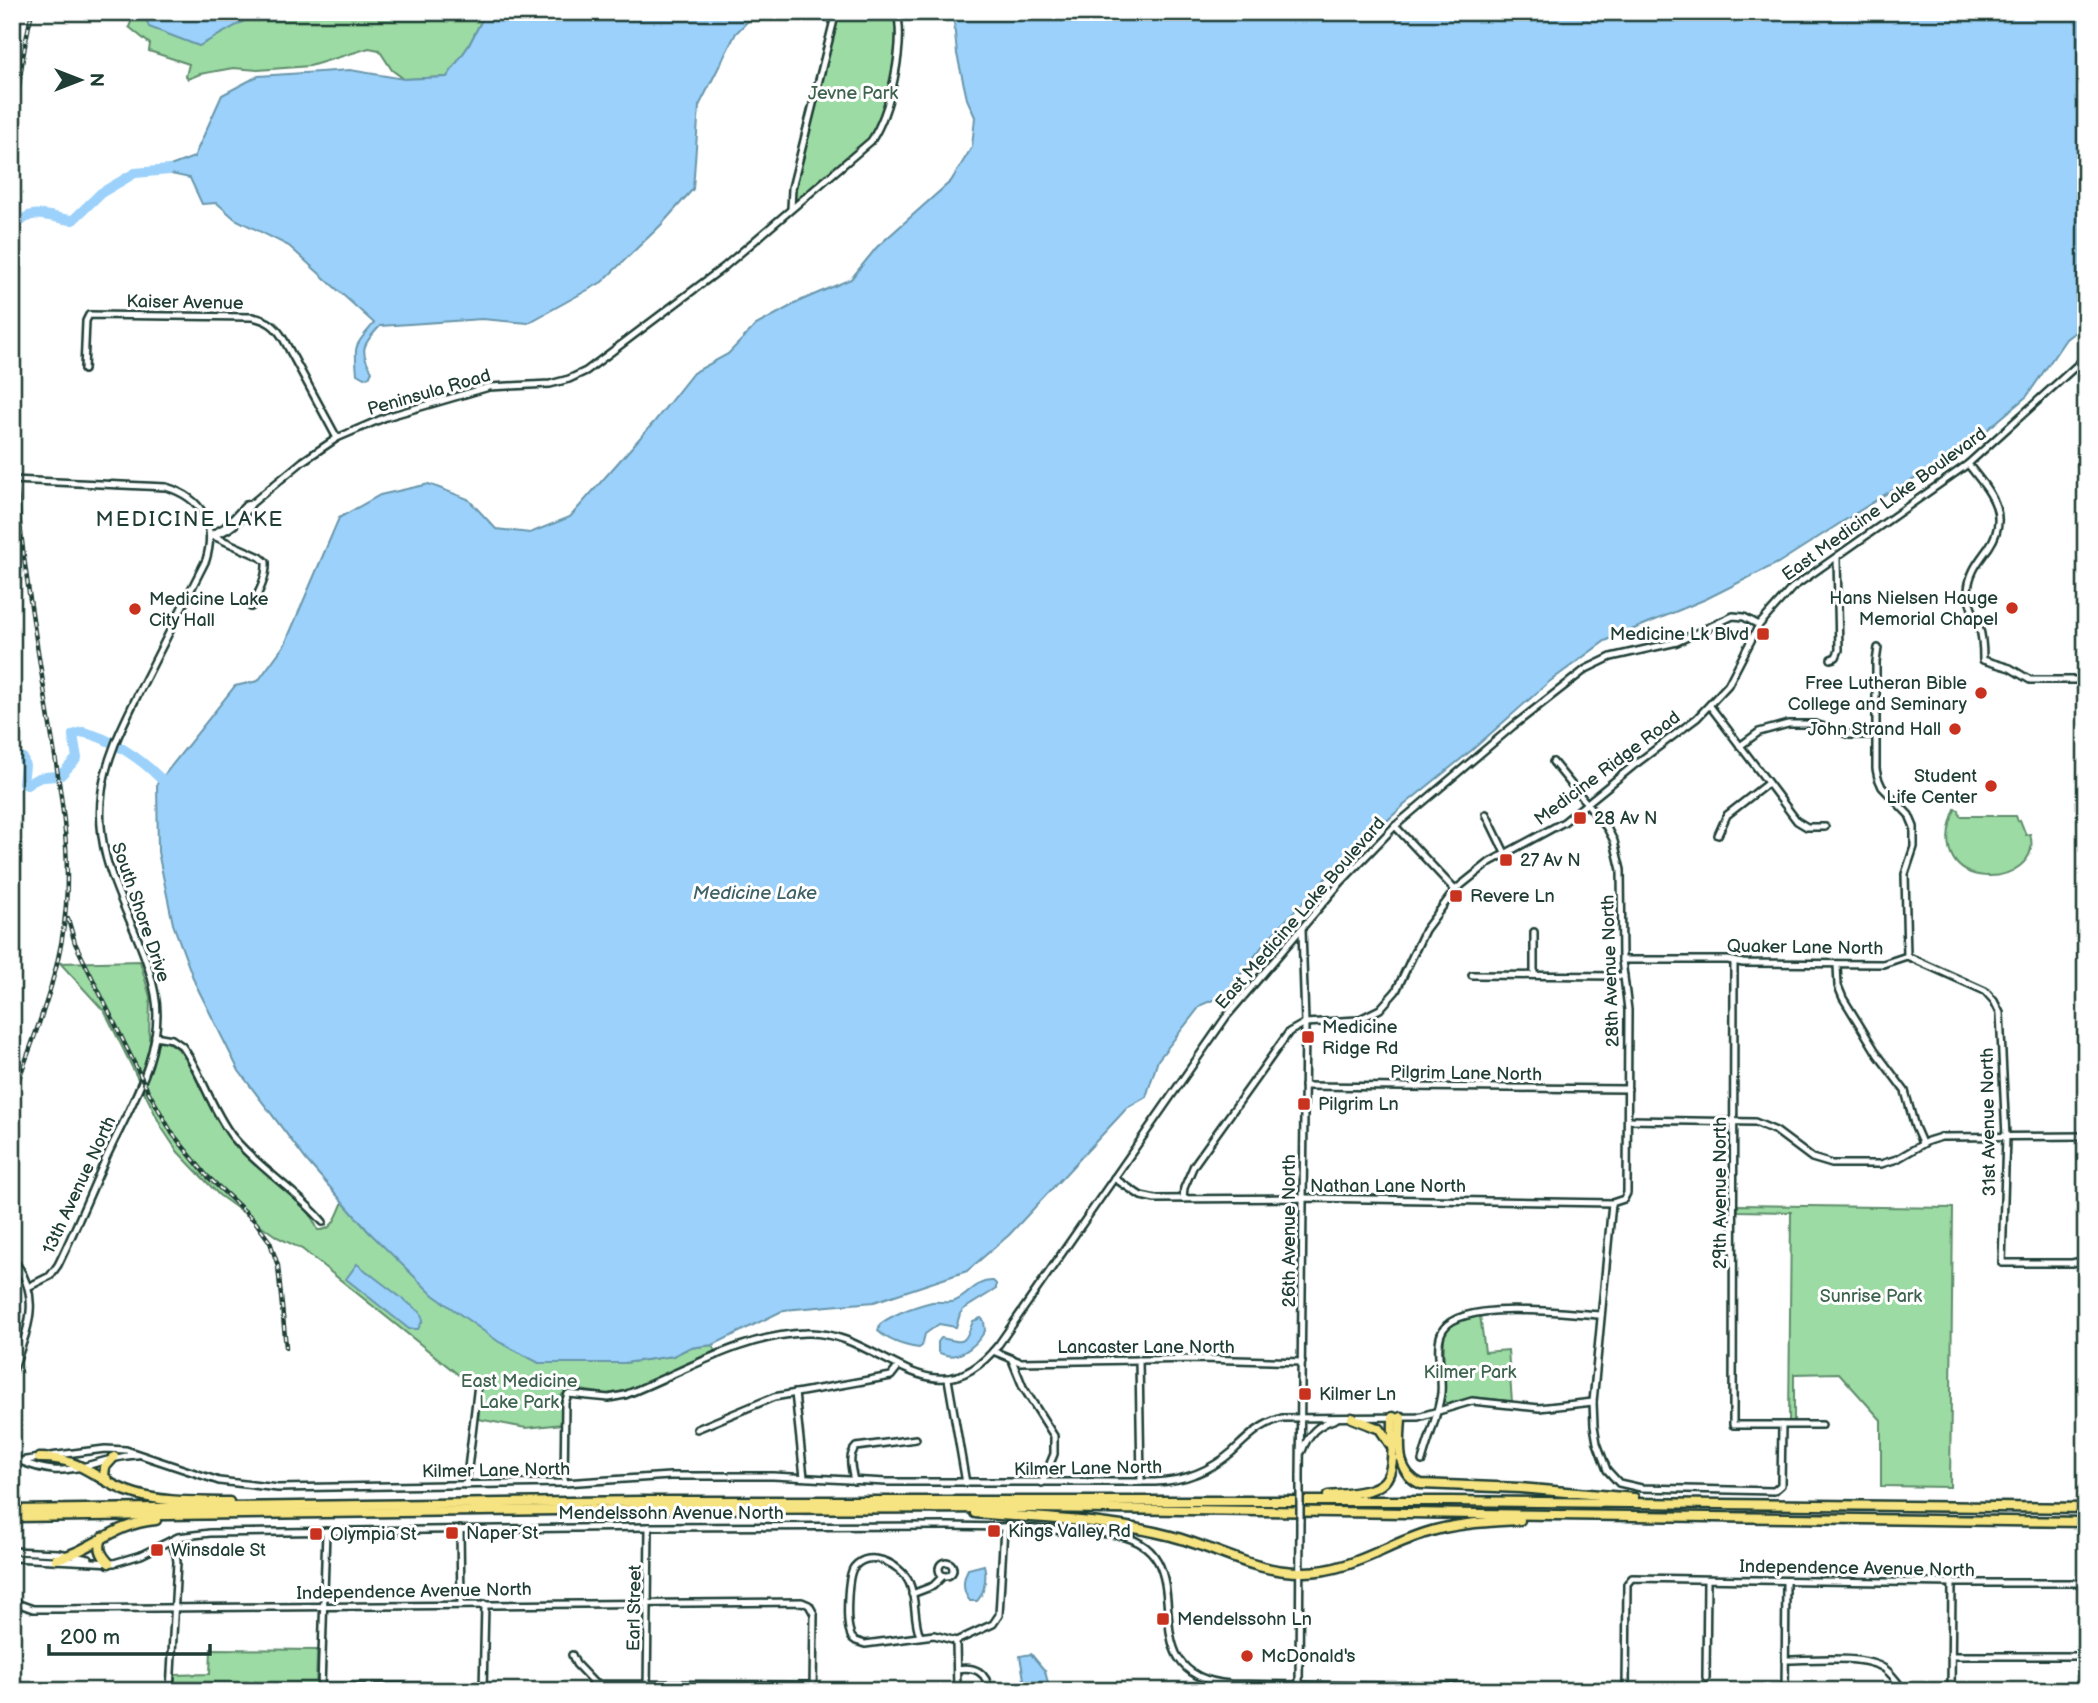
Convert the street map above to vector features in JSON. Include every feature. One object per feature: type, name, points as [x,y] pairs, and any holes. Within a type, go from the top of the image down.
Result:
[{"type":"highway","points":[[1276,1500],[1364,1493],[1385,1482],[1392,1468],[1397,1417]]},
{"type":"highway","points":[[1397,1417],[1401,1464],[1411,1480],[1420,1484],[1520,1488],[1633,1498],[1657,1503]]},
{"type":"highway","points":[[1352,1418],[1380,1429],[1391,1444],[1393,1454]]},
{"type":"highway","points":[[112,1484],[104,1472],[106,1463],[114,1457]]},
{"type":"highway","points":[[39,1458],[62,1458],[132,1493],[149,1497],[288,1506]]},
{"type":"highway","points":[[14,1513],[667,1501],[1276,1500],[2086,1508]]},
{"type":"highway","points":[[14,1513],[234,1515],[930,1508],[1271,1510],[2086,1522]]},
{"type":"highway","points":[[930,1508],[1122,1525],[1174,1536],[1256,1566],[1299,1572],[1348,1565],[1418,1535],[1449,1526],[1583,1516]]},
{"type":"highway","points":[[56,1559],[70,1555],[118,1529],[139,1522],[234,1515]]},
{"type":"highway","points":[[103,1537],[101,1554],[109,1563]]},
{"type":"street","points":[[791,209],[792,188],[836,12]]},
{"type":"street","name":"Peninsula Road","points":[[211,535],[303,461],[337,438],[386,416],[475,390],[498,386],[550,384],[576,376],[593,367],[711,277],[863,150],[878,132],[886,111],[899,33],[897,12]]},
{"type":"street","name":"Kaiser Avenue","points":[[84,370],[86,321],[89,315],[263,319],[276,327],[337,438]]},
{"type":"street","points":[[2084,358],[2086,367]]},
{"type":"street","name":"East Medicine Lake Boulevard","points":[[948,1379],[972,1370],[993,1351],[1226,1017],[1367,853],[1395,826],[1523,718],[1586,669],[1611,657],[1677,642],[1733,616],[1744,617],[1759,625],[1793,588],[1968,464],[2084,358]]},
{"type":"street","points":[[1968,464],[1993,495],[1997,511],[1994,536],[1973,570],[1968,592],[1971,610],[1980,628],[1983,660],[2010,668],[2030,680],[2086,680]]},
{"type":"street","points":[[12,480],[166,487],[175,490],[193,501],[207,520],[211,535],[266,562],[261,587],[251,607]]},
{"type":"street","name":"South Shore Drive","points":[[155,1036],[157,1012],[152,980],[109,870],[100,835],[102,790],[118,736],[206,560],[211,535]]},
{"type":"street","points":[[1831,659],[1836,657],[1839,650],[1837,558]]},
{"type":"street","name":"Medicine Ridge Road","points":[[1305,1023],[1348,1022],[1380,1009],[1396,991],[1425,930],[1455,890],[1479,870],[1505,853],[1544,834],[1588,803],[1710,706],[1733,677],[1759,625]]},
{"type":"street","points":[[1878,648],[1878,778],[1882,787],[1909,815],[1914,827],[1914,847],[1905,874],[1907,956]]},
{"type":"street","points":[[1710,706],[1802,825],[1825,828]]},
{"type":"street","points":[[1740,746],[1759,733],[1788,724],[1815,724],[1850,735],[1876,735]]},
{"type":"street","name":"28th Avenue North","points":[[1553,762],[1607,828],[1618,854],[1621,870],[1622,960],[1628,1010],[1627,1193],[1624,1199]]},
{"type":"street","points":[[1718,835],[1727,815],[1768,783]]},
{"type":"street","points":[[1486,814],[1505,853]]},
{"type":"street","points":[[1395,826],[1455,890]]},
{"type":"street","name":"26th Avenue North","points":[[1299,1688],[1305,1023],[1302,929]]},
{"type":"street","points":[[1534,932],[1534,975]]},
{"type":"street","name":"Quaker Lane North","points":[[1622,960],[1837,965],[1883,964],[1907,956],[1980,989]]},
{"type":"street","name":"29th Avenue North","points":[[1734,961],[1733,1425],[1782,1425]]},
{"type":"street","points":[[1837,965],[1838,986],[1843,998],[1878,1055],[1905,1091],[1922,1143]]},
{"type":"street","points":[[1472,975],[1624,976]]},
{"type":"street","name":"31st Avenue North","points":[[1980,989],[1994,1001],[2000,1013],[2006,1137],[2002,1263],[2072,1263],[2086,1260]]},
{"type":"street","points":[[1183,1199],[1184,1188],[1194,1165],[1289,1032],[1305,1023]]},
{"type":"street","points":[[155,1036],[172,1039],[182,1046],[218,1116],[233,1136],[250,1156],[323,1222]]},
{"type":"street","name":"13th Avenue North","points":[[28,1287],[50,1276],[58,1265],[144,1075],[155,1036]]},
{"type":"street","name":"Pilgrim Lane North","points":[[1304,1086],[1628,1089]]},
{"type":"street","points":[[1628,1120],[1755,1122],[1770,1127],[1812,1158],[1832,1164],[1881,1164],[1897,1159],[1922,1143],[1941,1137],[2086,1136]]},
{"type":"street","name":"Nathan Lane North","points":[[1114,1178],[1146,1197],[1183,1199],[1612,1203],[1624,1199]]},
{"type":"street","points":[[1612,1203],[1593,1402],[1597,1443],[1607,1471],[1619,1483],[1641,1488],[1774,1491],[1781,1485],[1782,1425],[1822,1425]]},
{"type":"street","points":[[12,1258],[28,1287],[31,1306],[29,1329],[12,1374]]},
{"type":"street","points":[[1422,1461],[1437,1412],[1442,1381],[1439,1340],[1444,1328],[1451,1321],[1479,1313],[1504,1311],[1601,1315]]},
{"type":"street","points":[[564,1483],[566,1396],[572,1393],[609,1398],[625,1395],[736,1347],[757,1340],[807,1332],[844,1337],[898,1367],[926,1376],[948,1379],[966,1483]]},
{"type":"street","name":"Lancaster Lane North","points":[[993,1351],[1012,1360],[1030,1362],[1301,1362]]},
{"type":"street","points":[[1012,1360],[1023,1387],[1054,1436],[1054,1454],[1042,1483]]},
{"type":"street","points":[[1139,1360],[1140,1482]]},
{"type":"street","points":[[696,1429],[774,1398],[884,1378],[891,1376],[898,1367]]},
{"type":"street","points":[[466,1485],[478,1384]]},
{"type":"street","points":[[795,1393],[804,1477]]},
{"type":"street","name":"Kilmer Lane North","points":[[16,1462],[106,1449],[126,1450],[197,1475],[254,1487],[564,1483],[670,1476],[804,1477],[854,1481],[966,1483],[1166,1482],[1192,1476],[1220,1461],[1263,1424],[1282,1418],[1418,1417],[1472,1401],[1539,1408],[1593,1402]]},
{"type":"street","points":[[1300,1454],[1307,1437],[1314,1429],[1326,1422],[1342,1418]]},
{"type":"street","points":[[854,1481],[851,1460],[852,1451],[856,1447],[916,1439]]},
{"type":"street","name":"Kilmer Lane North","points":[[16,1462],[49,1470],[61,1470],[114,1457],[143,1455]]},
{"type":"street","name":"Mendelssohn Avenue North","points":[[12,1558],[109,1563],[131,1559],[195,1533],[649,1527],[1004,1527],[1111,1534],[1139,1544],[1154,1557],[1164,1575],[1168,1594],[1168,1631],[1171,1643],[1180,1660],[1192,1672],[1205,1679],[1230,1685],[1299,1688]]},
{"type":"street","name":"Earl Street","points":[[647,1687],[649,1527]]},
{"type":"street","points":[[920,1636],[909,1582],[897,1566],[881,1560],[864,1561],[854,1567],[850,1577],[849,1628],[852,1638],[864,1644],[920,1636],[942,1636],[956,1641],[993,1625],[999,1615],[1004,1527]]},
{"type":"street","points":[[460,1529],[461,1605]]},
{"type":"street","points":[[326,1531],[320,1689],[483,1689],[485,1604]]},
{"type":"street","points":[[57,1691],[170,1690],[177,1562],[170,1541]]},
{"type":"street","name":"Mendelssohn Avenue North","points":[[12,1551],[70,1555],[109,1563]]},
{"type":"street","points":[[912,1594],[933,1586],[943,1576]]},
{"type":"street","name":"Independence Avenue North","points":[[1626,1690],[1628,1580],[1632,1578],[1952,1584],[2086,1583]]},
{"type":"street","points":[[1706,1678],[1707,1580]]},
{"type":"street","points":[[1785,1691],[1786,1581]]},
{"type":"street","points":[[1951,1691],[1952,1584]]},
{"type":"street","name":"Independence Avenue North","points":[[19,1604],[33,1609],[57,1609],[802,1602],[809,1605],[814,1614],[813,1688]]},
{"type":"street","points":[[956,1641],[957,1691]]},
{"type":"street","points":[[572,1655],[576,1664],[595,1684],[813,1688]]},
{"type":"street","points":[[1951,1656],[2086,1656]]},
{"type":"street","points":[[1785,1660],[1857,1661],[1877,1665],[1892,1675],[1903,1691]]},
{"type":"street","points":[[957,1669],[971,1668],[984,1674],[988,1680],[989,1691]]},
{"type":"street","points":[[1299,1688],[1626,1690]]},
{"type":"green space","points":[[135,12],[144,12],[150,27],[199,46],[260,12],[486,12],[469,45],[447,77],[404,79],[392,70],[379,50],[369,48],[310,66],[258,70],[233,68],[188,79],[186,76],[189,64],[149,51],[150,44],[129,27]]},
{"type":"green space","name":"Jevne Park","points":[[836,12],[897,12],[899,24],[891,90],[878,132],[791,209],[790,198]]},
{"type":"green space","points":[[1955,809],[1959,810],[1960,816],[2016,816],[2026,835],[2030,834],[2030,852],[2020,866],[2004,874],[1985,876],[1967,871],[1953,859],[1948,838]]},
{"type":"green space","name":"East Medicine Lake Park","points":[[140,961],[150,997],[149,1039],[167,1042],[185,1057],[216,1119],[249,1159],[308,1210],[318,1230],[331,1225],[343,1202],[369,1232],[539,1363],[624,1363],[673,1356],[689,1348],[713,1345],[716,1353],[624,1391],[606,1394],[568,1388],[561,1396],[562,1424],[526,1428],[478,1419],[481,1393],[302,1249],[277,1237],[219,1195],[178,1152],[162,1128],[105,1012],[60,963]]},
{"type":"green space","name":"Sunrise Park","points":[[1738,1205],[1953,1208],[1950,1487],[1881,1486],[1881,1420],[1839,1373],[1794,1374],[1794,1421],[1789,1421],[1791,1212],[1738,1211]]},
{"type":"green space","name":"Kilmer Park","points":[[1480,1315],[1485,1352],[1508,1350],[1512,1402],[1479,1398],[1447,1404],[1443,1400],[1444,1333],[1453,1323]]},
{"type":"green space","points":[[211,1649],[317,1650],[316,1691],[174,1691],[175,1675],[210,1674]]},
{"type":"water","points":[[144,12],[260,12],[199,46],[149,27]]},
{"type":"water","points":[[486,12],[757,12],[736,33],[699,106],[693,189],[661,225],[602,282],[528,323],[482,319],[380,326],[365,347],[365,357],[372,371],[369,377],[364,378],[357,374],[356,350],[359,341],[374,323],[289,246],[235,219],[217,203],[202,204],[190,178],[157,171],[194,157],[222,95],[258,76],[350,70],[404,79],[447,77],[469,45]]},
{"type":"water","name":"Medicine Lake","points":[[953,12],[2086,12],[2086,324],[2066,339],[2027,396],[1953,459],[1889,492],[1778,563],[1706,599],[1605,641],[1549,682],[1403,806],[1328,876],[1268,939],[1225,995],[1201,1005],[1158,1060],[1146,1097],[1127,1108],[1009,1235],[967,1271],[874,1302],[784,1310],[713,1345],[689,1348],[673,1356],[624,1363],[539,1363],[499,1342],[433,1295],[369,1232],[307,1161],[239,1071],[195,983],[173,924],[158,852],[157,784],[235,686],[258,681],[285,644],[339,518],[380,495],[429,484],[468,499],[496,529],[530,533],[570,517],[654,422],[693,373],[728,354],[756,325],[802,300],[851,279],[877,247],[951,181],[972,147],[975,117],[967,99],[957,54]]},
{"type":"water","points":[[357,1264],[420,1312],[423,1320],[418,1329],[409,1329],[346,1279]]},
{"type":"water","points":[[993,1281],[996,1289],[964,1309],[956,1327],[939,1324],[925,1334],[919,1348],[897,1343],[878,1331],[880,1324],[898,1314],[932,1302],[955,1301],[977,1285]]},
{"type":"water","points":[[981,1318],[985,1331],[971,1348],[952,1356],[938,1352],[941,1338],[962,1341],[973,1321]]},
{"type":"water","points":[[984,1565],[984,1589],[977,1601],[970,1601],[964,1590],[966,1573],[968,1569]]},
{"type":"water","points":[[1031,1654],[1045,1671],[1050,1691],[1026,1691],[1020,1656]]},
{"type":"waterway","points":[[12,228],[36,214],[73,220],[101,193],[135,173],[169,170]]},
{"type":"waterway","points":[[12,753],[23,758],[23,783],[27,785],[40,778],[61,775],[77,758],[73,735],[82,732],[104,739],[124,750],[161,779],[174,780]]},
{"type":"railway","points":[[12,331],[15,131],[18,91],[32,12]]},
{"type":"railway","points":[[12,401],[15,475],[23,548],[62,800],[67,878],[59,955],[38,1027],[12,1098]]},
{"type":"railway","points":[[68,919],[75,943],[147,1089],[172,1133],[206,1175],[254,1220],[270,1242],[278,1266],[286,1347]]},
{"type":"place","name":"Hans Nielsen Hauge Memorial Chapel","points":[[2012,608]]},
{"type":"place","name":"Medicine Lake City Hall","points":[[135,609]]},
{"type":"place","name":"Medicine Lk Blvd","points":[[1763,634]]},
{"type":"place","name":"Free Lutheran Bible College and Seminary","points":[[1981,693]]},
{"type":"place","name":"John Strand Hall","points":[[1955,729]]},
{"type":"place","name":"Student Life Center","points":[[1991,786]]},
{"type":"place","name":"28 Av N","points":[[1580,818]]},
{"type":"place","name":"27 Av N","points":[[1506,860]]},
{"type":"place","name":"Revere Ln","points":[[1456,896]]},
{"type":"place","name":"Medicine Ridge Rd","points":[[1308,1037]]},
{"type":"place","name":"Pilgrim Ln","points":[[1304,1104]]},
{"type":"place","name":"Kilmer Ln","points":[[1305,1394]]},
{"type":"place","name":"Kings Valley Rd","points":[[994,1531]]},
{"type":"place","name":"Naper St","points":[[452,1533]]},
{"type":"place","name":"Olympia St","points":[[316,1534]]},
{"type":"place","name":"Winsdale St","points":[[157,1550]]},
{"type":"place","name":"Mendelssohn Ln","points":[[1163,1619]]},
{"type":"place","name":"McDonald's","points":[[1247,1656]]},
{"type":"district","name":"MEDICINE LAKE","points":[[190,519]]}]
